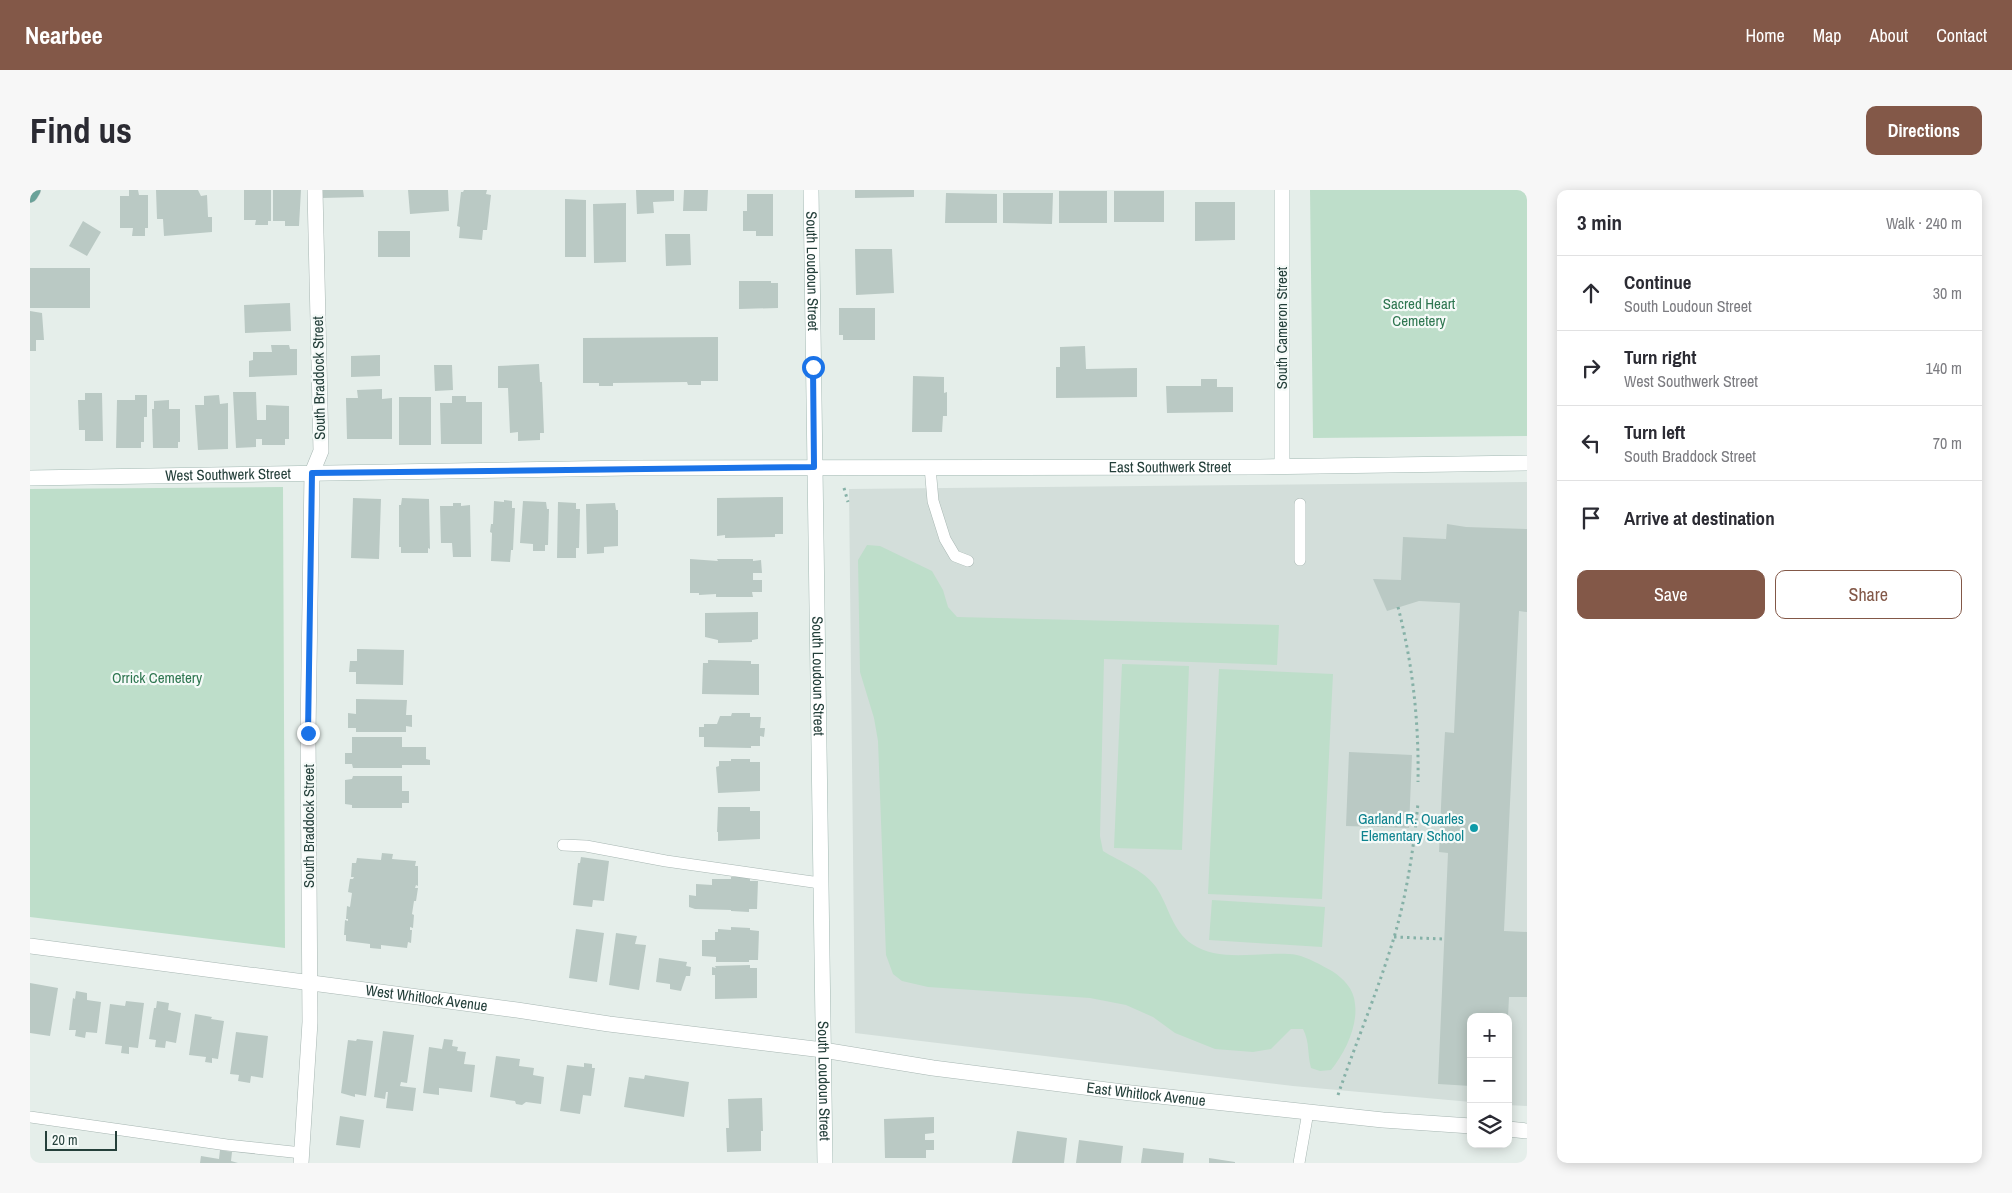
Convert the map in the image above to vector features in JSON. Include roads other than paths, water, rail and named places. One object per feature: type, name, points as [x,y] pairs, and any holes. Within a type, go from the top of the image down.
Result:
[{"type":"main road","points":[[30,195],[33,190]]},
{"type":"street","name":"South Braddock Street","points":[[301,1158],[310,1022],[308,733],[312,473],[321,451],[315,190]]},
{"type":"street","name":"South Loudoun Street","points":[[811,190],[825,1163]]},
{"type":"street","name":"South Cameron Street","points":[[1282,190],[1282,466]]},
{"type":"street","name":"East Southwerk Street","points":[[814,467],[1282,466],[1527,463]]},
{"type":"street","name":"West Southwerk Street","points":[[30,478],[814,467]]},
{"type":"street","name":"West Whitlock Avenue","points":[[30,946],[310,982],[609,1024],[823,1050]]},
{"type":"street","name":"East Whitlock Avenue","points":[[823,1050],[933,1068],[1131,1093],[1308,1112],[1467,1126]]},
{"type":"street","points":[[1512,1129],[1527,1130]]},
{"type":"lane","points":[[930,467],[933,501],[945,539],[955,556],[968,561]]},
{"type":"lane","points":[[1300,504],[1300,560]]},
{"type":"lane","points":[[563,845],[586,846],[666,861],[820,883]]},
{"type":"lane","points":[[1299,1163],[1308,1112]]},
{"type":"lane","points":[[30,1117],[227,1144],[301,1158]]},
{"type":"place","name":"Garland R. Quarles Elementary School","points":[[1474,828]]},
{"type":"park label","name":"Sacred Heart Cemetery","points":[[1419,312]]},
{"type":"park label","name":"Orrick Cemetery","points":[[157,678]]}]
